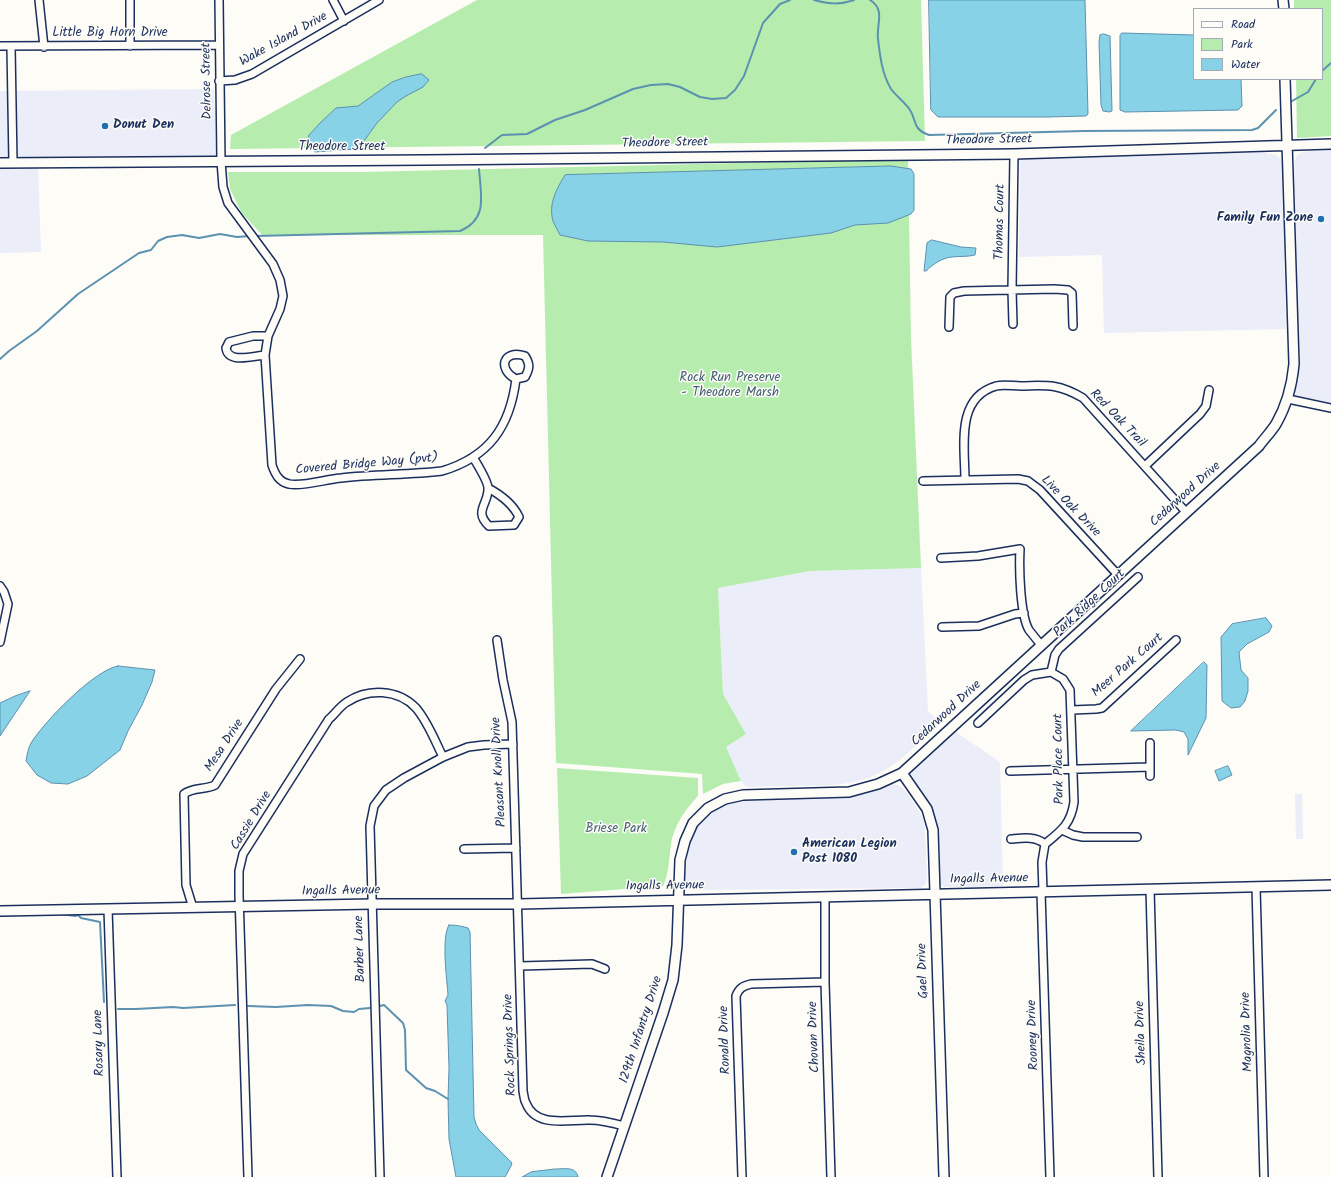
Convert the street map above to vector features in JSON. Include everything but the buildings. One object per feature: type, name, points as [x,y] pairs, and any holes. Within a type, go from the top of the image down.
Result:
[{"type":"street","points":[[39,0],[44,47]]},
{"type":"street","points":[[130,0],[130,46]]},
{"type":"street","name":"Delrose Street","points":[[219,0],[221,161]]},
{"type":"street","points":[[333,0],[344,21]]},
{"type":"street","name":"Wake Island Drive","points":[[219,81],[235,80],[252,74],[379,0]]},
{"type":"street","name":"Little Big Horn Drive","points":[[0,46],[44,47],[219,45]]},
{"type":"street","points":[[11,47],[13,163]]},
{"type":"street","name":"Cedarwood Drive","points":[[902,773],[1259,446],[1276,424],[1288,399],[1294,364],[1285,80]]},
{"type":"street","name":"Theodore Street","points":[[0,163],[1014,154],[1331,144]]},
{"type":"street","name":"Thomas Court","points":[[1013,324],[1014,154]]},
{"type":"street","name":"Covered Bridge Way (pvt)","points":[[221,161],[223,187],[228,202],[273,264],[280,280],[283,296],[280,309],[268,336],[265,355],[272,465],[274,474],[280,480],[289,484],[298,485],[341,478],[442,471],[457,466],[473,457],[489,445],[501,430],[510,411],[516,379]]},
{"type":"street","points":[[949,327],[950,297],[954,293],[964,291],[1012,290],[1068,290],[1072,293],[1074,326]]},
{"type":"street","points":[[265,355],[234,358],[228,354],[226,348],[230,342],[253,336],[268,336]]},
{"type":"street","name":"Red Oak Trail","points":[[965,480],[964,424],[967,413],[972,404],[988,389],[998,386],[1049,385],[1062,388],[1083,398],[1186,512]]},
{"type":"street","points":[[1145,466],[1200,414],[1206,406],[1209,390]]},
{"type":"street","points":[[1288,399],[1331,408]]},
{"type":"street","points":[[473,457],[480,467],[488,488],[482,515],[483,520],[489,526],[514,525],[519,517],[516,511],[501,495],[488,488]]},
{"type":"street","name":"Live Oak Drive","points":[[924,481],[1018,479],[1028,481],[1040,490],[1118,575]]},
{"type":"street","points":[[941,558],[978,556],[1020,549],[1019,576],[1024,613],[1029,630],[1041,645]]},
{"type":"street","name":"Park Ridge Court","points":[[1051,672],[1055,655],[1059,649],[1138,577]]},
{"type":"street","points":[[0,586],[4,592],[8,604],[0,642]]},
{"type":"street","points":[[942,627],[979,626],[1015,614],[1024,613]]},
{"type":"street","name":"Pleasant Knoll Drive","points":[[497,640],[503,680],[512,722],[519,904]]},
{"type":"street","name":"Meer Park Court","points":[[1072,710],[1102,708],[1176,640]]},
{"type":"street","name":"Mesa Drive","points":[[193,908],[189,896],[185,867],[184,794],[189,790],[209,788],[215,785],[276,689],[300,659]]},
{"type":"street","points":[[978,723],[1024,680],[1032,675],[1051,672]]},
{"type":"street","name":"Park Place Court","points":[[1045,844],[1062,830],[1068,822],[1072,813],[1074,802],[1072,710],[1070,690],[1063,679],[1051,672]]},
{"type":"street","name":"Cassie Drive","points":[[248,1177],[239,906],[239,871],[243,854],[330,719],[346,702],[364,693],[379,692],[392,694],[404,699],[415,707],[424,720],[443,757]]},
{"type":"street","points":[[1150,743],[1150,776]]},
{"type":"street","name":"Barber Lane","points":[[380,1177],[370,826],[374,806],[386,790],[404,778],[443,757],[468,748],[484,745],[513,744]]},
{"type":"street","points":[[1010,771],[1150,767]]},
{"type":"street","name":"Gael Drive","points":[[902,773],[927,809],[933,830],[944,1177]]},
{"type":"street","name":"129th Infantry Drive","points":[[607,1177],[673,980],[677,945],[680,860],[685,840],[693,823],[708,808],[725,799],[743,795],[849,792],[878,784],[902,773]]},
{"type":"street","points":[[1062,830],[1082,837],[1137,837]]},
{"type":"street","points":[[1011,839],[1033,838],[1040,840],[1045,844],[1042,862],[1042,892]]},
{"type":"street","points":[[464,849],[516,848]]},
{"type":"street","name":"Ingalls Avenue","points":[[0,911],[372,904],[519,904],[1331,885]]},
{"type":"street","name":"Magnolia Drive","points":[[1256,887],[1264,1177]]},
{"type":"street","name":"Sheila Drive","points":[[1150,889],[1158,1177]]},
{"type":"street","name":"Rooney Drive","points":[[1042,892],[1050,1177]]},
{"type":"street","name":"Chovan Drive","points":[[824,896],[831,1177]]},
{"type":"street","name":"Rock Springs Drive","points":[[519,904],[523,1091],[525,1103],[535,1116],[543,1120],[591,1120],[624,1126]]},
{"type":"street","name":"Rosary Lane","points":[[108,909],[117,1177]]},
{"type":"street","points":[[520,966],[592,964],[605,969]]},
{"type":"street","name":"Ronald Drive","points":[[742,1177],[736,996],[744,986],[751,984],[825,982]]},
{"type":"shaded area","points":[[214,89],[216,157],[0,159],[0,91]]},
{"type":"shaded area","points":[[1331,149],[1331,404],[1291,396],[1298,345],[1295,160],[1297,155],[1302,152]]},
{"type":"shaded area","points":[[1262,152],[1276,155],[1281,159],[1282,166],[1286,329],[1104,333],[1102,255],[1019,257],[1020,157],[1135,156]]},
{"type":"shaded area","points":[[38,165],[41,252],[0,253],[0,166]]},
{"type":"shaded area","points":[[921,568],[928,712],[942,722],[900,760],[869,778],[835,785],[746,787],[741,781],[726,747],[746,734],[723,694],[718,588],[810,571]]},
{"type":"shaded area","points":[[953,730],[1000,762],[1003,886],[944,887],[938,879],[935,823],[933,814],[927,802],[911,780],[910,772],[912,767]]},
{"type":"shaded area","points":[[892,783],[902,787],[911,798],[923,818],[925,828],[927,878],[926,883],[921,888],[694,890],[688,888],[685,884],[683,868],[686,844],[696,825],[705,815],[720,806],[735,801],[745,800],[834,798],[851,796],[871,791]]},
{"type":"shaded area","points":[[1295,794],[1302,794],[1303,839],[1296,839]]},
{"type":"green space","points":[[477,0],[921,0],[925,141],[230,149],[231,135]]},
{"type":"green space","points":[[1294,0],[1331,0],[1331,136],[1297,138],[1296,80],[1323,80],[1323,8],[1294,8]]},
{"type":"green space","name":"Rock Run Preserve - Theodore Marsh","points":[[908,159],[911,338],[921,568],[810,571],[718,588],[723,694],[746,734],[726,747],[741,781],[723,784],[703,794],[702,774],[556,763],[543,235],[262,235],[241,212],[230,189],[228,172],[364,172]]},
{"type":"green space","name":"Briese Park","points":[[557,768],[698,778],[698,796],[677,824],[672,837],[668,871],[663,886],[561,894]]},
{"type":"water","points":[[929,0],[1085,0],[1088,114],[1086,116],[1048,117],[938,117],[931,110]]},
{"type":"water","points":[[1122,33],[1193,35],[1193,80],[1241,80],[1242,106],[1238,110],[1125,112],[1120,110],[1120,36]]},
{"type":"water","points":[[1104,34],[1110,36],[1112,111],[1109,112],[1103,111],[1101,105],[1099,42],[1100,35]]},
{"type":"water","points":[[422,74],[429,80],[423,87],[397,102],[377,123],[364,141],[355,149],[315,152],[307,141],[309,135],[336,108],[358,106],[392,82],[406,77]]},
{"type":"water","points":[[891,166],[911,169],[914,174],[914,210],[911,214],[888,223],[855,225],[831,233],[717,247],[663,242],[588,241],[560,235],[553,221],[552,215],[552,202],[565,175]]},
{"type":"water","points":[[932,240],[961,247],[976,248],[975,255],[952,257],[941,260],[924,271],[927,243]]},
{"type":"water","points":[[1266,618],[1272,626],[1269,632],[1247,644],[1239,652],[1241,670],[1248,678],[1248,691],[1245,701],[1240,707],[1231,708],[1222,701],[1221,637],[1232,624]]},
{"type":"water","points":[[1204,662],[1207,665],[1206,718],[1188,755],[1188,739],[1184,732],[1176,730],[1131,731]]},
{"type":"water","points":[[118,666],[155,670],[152,682],[142,705],[120,750],[87,776],[68,784],[51,783],[37,775],[26,761],[30,745],[37,734],[58,710],[83,687],[96,677]]},
{"type":"water","points":[[30,691],[0,736],[0,703]]},
{"type":"water","points":[[1228,766],[1232,775],[1219,781],[1215,771]]},
{"type":"water","points":[[449,925],[468,928],[470,932],[474,1117],[479,1130],[512,1163],[505,1177],[456,1177],[449,1139],[449,1068],[447,1005],[445,1001],[448,995],[445,939]]},
{"type":"water","points":[[555,1169],[575,1171],[578,1177],[522,1177],[531,1172]]},
{"type":"waterway","points":[[485,148],[502,135],[527,134],[555,120],[585,110],[633,89],[651,85],[668,84],[680,87],[700,97],[712,99],[726,98],[735,90],[744,76],[763,23],[780,4],[790,0]]},
{"type":"waterway","points":[[814,0],[834,3],[844,3],[854,0]]},
{"type":"waterway","points":[[870,0],[878,8],[879,13],[879,45],[885,77],[893,92],[906,104],[910,110],[917,127],[929,135],[1084,131],[1252,130],[1258,128],[1276,110]]},
{"type":"waterway","points":[[1323,70],[1331,63]]},
{"type":"waterway","points":[[1292,101],[1308,92],[1315,80]]},
{"type":"waterway","points":[[255,236],[460,231],[469,226],[479,213],[481,206],[479,169]]},
{"type":"waterway","points":[[0,359],[37,331],[78,294],[139,253],[151,250],[158,241],[167,237],[182,235],[199,238],[220,234],[237,237],[250,236]]},
{"type":"waterway","points":[[61,914],[78,915],[81,918],[100,922],[104,1002]]},
{"type":"waterway","points":[[0,916],[17,915]]},
{"type":"waterway","points":[[118,1009],[183,1008],[235,1005]]},
{"type":"waterway","points":[[380,1006],[384,1005],[403,1023],[405,1030],[406,1070],[426,1088],[435,1091],[448,1099]]},
{"type":"waterway","points":[[248,1006],[331,1006],[343,1011],[354,1012],[359,1009],[370,1008]]},
{"type":"place","name":"Donut Den","points":[[105,126]]},
{"type":"place","name":"Family Fun Zone","points":[[1321,219]]},
{"type":"place","name":"American Legion Post 1080","points":[[794,852]]}]
